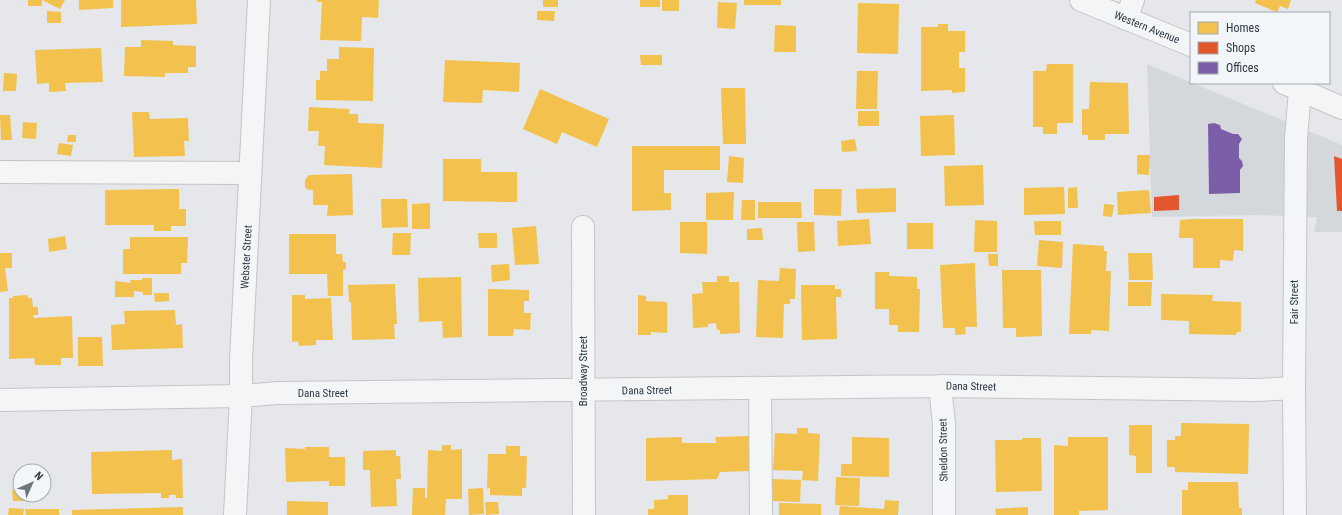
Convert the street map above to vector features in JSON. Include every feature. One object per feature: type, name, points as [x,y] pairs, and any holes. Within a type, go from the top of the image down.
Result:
[{"type":"street","name":"Webster Street","points":[[236,515],[241,360],[258,0]]},
{"type":"street","name":"Western Avenue","points":[[1081,0],[1129,9],[1190,44]]},
{"type":"street","points":[[1292,86],[1342,108]]},
{"type":"street","name":"Fair Street","points":[[1292,86],[1296,139],[1294,388],[1295,515]]},
{"type":"street","points":[[0,172],[250,173]]},
{"type":"street","name":"Broadway Street","points":[[583,227],[584,515]]},
{"type":"street","name":"Dana Street","points":[[0,400],[241,396],[278,393],[583,391],[940,386],[1256,390],[1294,388]]},
{"type":"street","name":"Sheldon Street","points":[[940,386],[944,424],[944,515]]},
{"type":"street","points":[[760,388],[761,515]]},
{"type":"shaded area","points":[[1147,64],[1190,82],[1190,84],[1195,84],[1342,145],[1342,232],[1314,232],[1317,217],[1255,215],[1152,217]]},
{"type":"building: Homes","points":[[28,0],[42,0],[42,6],[28,6]]},
{"type":"building: Homes","points":[[42,0],[65,0],[60,9]]},
{"type":"building: Homes","points":[[79,0],[113,0],[113,8],[79,10]]},
{"type":"building: Homes","points":[[121,0],[196,0],[197,24],[121,27]]},
{"type":"building: Homes","points":[[317,0],[379,0],[378,18],[362,17],[361,41],[320,40],[322,2],[317,2]]},
{"type":"building: Homes","points":[[543,0],[558,0],[558,7],[543,7]]},
{"type":"building: Homes","points":[[640,0],[660,0],[660,7],[640,7]]},
{"type":"building: Homes","points":[[662,0],[679,0],[679,11],[662,11]]},
{"type":"building: Homes","points":[[744,0],[781,0],[781,5],[744,5]]},
{"type":"building: Homes","points":[[1256,0],[1291,0],[1288,9],[1280,6],[1277,12],[1255,3]]},
{"type":"building: Homes","points":[[718,2],[737,3],[735,29],[717,28]]},
{"type":"building: Homes","points":[[858,3],[899,4],[898,54],[857,53]]},
{"type":"building: Homes","points":[[47,11],[61,12],[61,23],[47,23]]},
{"type":"building: Homes","points":[[537,11],[555,11],[554,21],[537,20]]},
{"type":"building: Homes","points":[[938,24],[948,24],[948,31],[965,31],[965,52],[959,52],[959,68],[965,68],[965,92],[952,93],[952,90],[921,91],[921,27],[938,27]]},
{"type":"building: Homes","points":[[775,25],[796,26],[796,52],[774,52]]},
{"type":"building: Homes","points":[[141,40],[173,41],[173,45],[196,46],[196,67],[188,67],[188,73],[165,73],[165,77],[124,76],[125,47],[141,47]]},
{"type":"building: Homes","points":[[339,47],[374,48],[373,101],[316,100],[316,80],[320,80],[320,71],[327,71],[327,59],[339,59]]},
{"type":"building: Homes","points":[[101,48],[103,82],[65,83],[66,91],[49,92],[49,83],[37,84],[35,50]]},
{"type":"building: Homes","points":[[640,55],[662,55],[662,65],[641,65]]},
{"type":"building: Homes","points":[[445,60],[520,63],[519,92],[483,90],[482,103],[443,102]]},
{"type":"building: Homes","points":[[1047,64],[1073,64],[1073,123],[1057,123],[1057,134],[1043,134],[1043,127],[1033,127],[1033,71],[1046,71]]},
{"type":"building: Homes","points":[[857,71],[878,71],[877,109],[856,109]]},
{"type":"building: Homes","points":[[4,73],[17,74],[16,91],[3,91]]},
{"type":"building: Homes","points":[[1090,82],[1128,83],[1129,134],[1105,134],[1105,140],[1088,140],[1088,135],[1082,135],[1082,109],[1089,109]]},
{"type":"building: Homes","points":[[721,88],[745,88],[746,144],[723,144]]},
{"type":"building: Homes","points":[[540,89],[609,119],[597,147],[562,132],[557,144],[523,129]]},
{"type":"building: Homes","points":[[309,107],[350,109],[349,114],[358,114],[358,123],[384,124],[382,168],[324,165],[325,146],[318,146],[319,131],[308,131]]},
{"type":"building: Homes","points":[[858,111],[879,111],[879,126],[858,126]]},
{"type":"building: Homes","points":[[132,112],[149,112],[150,119],[188,118],[189,141],[184,141],[185,156],[134,157]]},
{"type":"building: Homes","points":[[0,115],[10,115],[12,140],[1,140]]},
{"type":"building: Homes","points":[[954,115],[955,155],[921,156],[920,116]]},
{"type":"building: Homes","points":[[23,122],[37,123],[36,139],[22,138]]},
{"type":"building: Homes","points":[[68,135],[76,135],[76,142],[67,142]]},
{"type":"building: Homes","points":[[855,139],[857,151],[842,152],[841,141]]},
{"type":"building: Homes","points":[[59,143],[73,145],[71,156],[57,154]]},
{"type":"building: Homes","points":[[632,146],[720,146],[720,170],[664,170],[664,193],[671,193],[671,210],[632,211]]},
{"type":"building: Homes","points":[[1137,155],[1150,155],[1149,175],[1137,174]]},
{"type":"building: Homes","points":[[729,156],[744,158],[743,183],[727,182]]},
{"type":"building: Homes","points":[[443,159],[481,159],[481,172],[517,172],[517,202],[443,201]]},
{"type":"building: Homes","points":[[983,165],[984,205],[945,206],[944,166]]},
{"type":"building: Homes","points":[[352,174],[353,215],[327,216],[328,205],[313,205],[313,190],[309,190],[305,187],[305,180],[309,175]]},
{"type":"building: Homes","points":[[1064,187],[1065,214],[1024,215],[1024,188]]},
{"type":"building: Homes","points":[[1077,187],[1078,208],[1068,208],[1068,188]]},
{"type":"building: Homes","points":[[896,188],[896,212],[857,213],[856,189]]},
{"type":"building: Homes","points":[[179,189],[179,209],[186,209],[186,226],[171,226],[171,231],[154,231],[154,225],[105,225],[105,190]]},
{"type":"building: Homes","points":[[814,189],[842,189],[841,216],[814,215]]},
{"type":"building: Homes","points":[[1149,190],[1151,213],[1118,215],[1117,192]]},
{"type":"building: Homes","points":[[734,192],[733,220],[706,220],[706,193]]},
{"type":"building: Homes","points":[[381,199],[407,199],[408,227],[382,228]]},
{"type":"building: Homes","points":[[742,200],[755,200],[755,220],[741,220]]},
{"type":"building: Homes","points":[[758,202],[801,202],[802,218],[758,218]]},
{"type":"building: Homes","points":[[430,203],[430,229],[412,229],[412,204]]},
{"type":"building: Homes","points":[[1104,204],[1114,205],[1112,217],[1103,216]]},
{"type":"building: Homes","points":[[869,219],[871,244],[838,246],[837,221]]},
{"type":"building: Homes","points":[[1243,219],[1243,251],[1234,250],[1233,261],[1220,260],[1220,268],[1193,268],[1193,238],[1179,238],[1180,220]]},
{"type":"building: Homes","points":[[975,220],[997,221],[997,252],[974,252]]},
{"type":"building: Homes","points":[[1034,221],[1061,221],[1061,235],[1035,235]]},
{"type":"building: Homes","points":[[680,222],[707,222],[707,254],[680,253]]},
{"type":"building: Homes","points":[[797,222],[814,222],[815,251],[798,252]]},
{"type":"building: Homes","points":[[907,223],[933,223],[933,249],[907,249]]},
{"type":"building: Homes","points":[[536,226],[539,264],[515,265],[512,228]]},
{"type":"building: Homes","points":[[762,228],[763,240],[747,240],[747,229]]},
{"type":"building: Homes","points":[[393,233],[411,233],[410,255],[392,255]]},
{"type":"building: Homes","points":[[478,233],[497,233],[497,248],[479,248]]},
{"type":"building: Homes","points":[[289,234],[336,234],[336,254],[342,254],[343,262],[346,262],[346,269],[343,270],[343,296],[328,296],[327,274],[289,274]]},
{"type":"building: Homes","points":[[65,236],[67,249],[49,252],[48,239]]},
{"type":"building: Homes","points":[[130,237],[188,237],[187,263],[181,263],[181,274],[123,274],[123,249],[130,249]]},
{"type":"building: Homes","points":[[1039,240],[1063,242],[1062,268],[1037,266]]},
{"type":"building: Homes","points":[[1073,244],[1104,246],[1104,251],[1107,251],[1106,271],[1111,271],[1109,331],[1091,330],[1091,334],[1069,334]]},
{"type":"building: Homes","points":[[0,253],[12,253],[12,268],[5,268],[8,291],[0,292]]},
{"type":"building: Homes","points":[[1128,253],[1152,253],[1153,280],[1129,280]]},
{"type":"building: Homes","points":[[988,254],[998,254],[998,266],[989,266]]},
{"type":"building: Homes","points":[[975,263],[977,327],[965,327],[966,334],[955,335],[955,328],[943,328],[940,265]]},
{"type":"building: Homes","points":[[509,264],[510,280],[492,282],[491,265]]},
{"type":"building: Homes","points":[[780,268],[796,269],[795,299],[790,299],[790,304],[784,304],[783,338],[756,337],[758,280],[779,281]]},
{"type":"building: Homes","points":[[1002,270],[1041,270],[1042,336],[1016,337],[1016,328],[1003,328]]},
{"type":"building: Homes","points":[[875,272],[889,272],[889,276],[917,277],[917,289],[920,289],[919,332],[898,332],[898,325],[889,325],[889,309],[875,309]]},
{"type":"building: Homes","points":[[717,276],[729,276],[729,282],[739,282],[740,333],[720,334],[720,330],[717,330],[716,323],[708,324],[708,327],[693,328],[692,294],[703,293],[702,282],[717,282]]},
{"type":"building: Homes","points":[[461,277],[462,337],[443,338],[442,321],[419,322],[418,278]]},
{"type":"building: Homes","points":[[142,278],[152,278],[152,295],[143,295],[143,292],[134,291],[134,297],[115,297],[115,281],[131,283],[130,280],[142,280]]},
{"type":"building: Homes","points":[[1128,282],[1152,282],[1151,306],[1128,306]]},
{"type":"building: Homes","points":[[395,284],[397,324],[394,324],[395,339],[352,340],[351,302],[349,302],[348,285]]},
{"type":"building: Homes","points":[[801,285],[835,285],[835,289],[841,289],[841,297],[836,297],[837,339],[802,340]]},
{"type":"building: Homes","points":[[488,289],[529,290],[529,301],[524,301],[524,313],[531,313],[530,330],[514,329],[513,336],[488,336]]},
{"type":"building: Homes","points":[[154,293],[169,293],[169,301],[155,302]]},
{"type":"building: Homes","points":[[1161,294],[1213,295],[1212,301],[1241,302],[1241,332],[1237,332],[1236,335],[1189,334],[1189,321],[1161,320]]},
{"type":"building: Homes","points":[[27,295],[28,298],[32,298],[33,307],[38,307],[38,315],[33,315],[34,318],[72,316],[73,358],[61,358],[61,365],[35,365],[34,358],[9,359],[9,298],[13,298],[13,296]]},
{"type":"building: Homes","points":[[292,295],[305,295],[305,299],[331,298],[333,340],[316,340],[316,345],[299,346],[298,341],[292,342]]},
{"type":"building: Homes","points":[[638,295],[646,296],[646,301],[667,302],[667,333],[651,332],[651,335],[638,335]]},
{"type":"building: Homes","points":[[175,310],[176,325],[182,324],[183,348],[112,350],[111,325],[125,324],[124,311]]},
{"type":"building: Homes","points":[[78,337],[102,337],[103,366],[78,366]]},
{"type":"building: Homes","points":[[1181,423],[1249,424],[1248,474],[1175,472],[1175,467],[1167,467],[1167,440],[1175,440],[1175,436],[1181,436]]},
{"type":"building: Homes","points":[[1129,425],[1152,425],[1152,473],[1136,473],[1136,456],[1129,455]]},
{"type":"building: Homes","points":[[797,428],[808,428],[808,433],[820,434],[818,481],[802,480],[803,471],[773,470],[775,433],[797,434]]},
{"type":"building: Homes","points":[[749,436],[750,471],[720,472],[717,479],[646,481],[646,438],[682,437],[682,443],[716,443],[715,437]]},
{"type":"building: Homes","points":[[852,437],[889,438],[889,477],[841,476],[841,464],[852,464]]},
{"type":"building: Homes","points":[[1068,437],[1108,437],[1108,510],[1079,511],[1079,515],[1054,515],[1054,445],[1068,446]]},
{"type":"building: Homes","points":[[1022,438],[1041,438],[1042,491],[996,492],[995,440],[1022,440]]},
{"type":"building: Homes","points":[[442,445],[451,445],[451,450],[462,449],[462,499],[446,499],[445,515],[412,515],[413,488],[425,488],[425,498],[427,498],[428,450],[442,451]]},
{"type":"building: Homes","points":[[506,446],[520,446],[520,456],[527,456],[526,488],[522,488],[522,496],[490,495],[490,487],[487,489],[488,454],[506,454]]},
{"type":"building: Homes","points":[[305,447],[329,447],[329,457],[345,457],[345,486],[329,486],[329,481],[286,482],[285,448],[305,449]]},
{"type":"building: Homes","points":[[172,450],[172,460],[182,459],[183,498],[176,498],[176,495],[169,495],[169,498],[161,498],[161,493],[92,494],[91,452]]},
{"type":"building: Homes","points":[[396,450],[396,456],[400,456],[401,479],[396,479],[397,506],[371,507],[370,470],[363,470],[363,451]]},
{"type":"building: Homes","points":[[836,477],[860,478],[859,506],[835,505]]},
{"type":"building: Homes","points":[[772,479],[801,480],[800,502],[771,501]]},
{"type":"building: Homes","points":[[1188,482],[1238,482],[1239,508],[1242,508],[1242,515],[1182,515],[1182,490],[1188,490]]},
{"type":"building: Homes","points":[[483,488],[484,514],[469,515],[468,489]]},
{"type":"building: Homes","points":[[668,495],[688,495],[688,515],[648,515],[648,509],[654,509],[654,500],[668,499]]},
{"type":"building: Homes","points":[[885,500],[899,501],[898,515],[839,515],[840,506],[884,509]]},
{"type":"building: Homes","points":[[287,501],[328,502],[328,515],[287,515]]},
{"type":"building: Homes","points":[[485,502],[498,502],[499,514],[486,515]]},
{"type":"building: Homes","points":[[779,503],[821,504],[821,515],[779,515]]},
{"type":"building: Homes","points":[[183,507],[183,515],[72,515],[72,510]]},
{"type":"building: Homes","points":[[1028,507],[1028,515],[996,515],[995,509]]},
{"type":"building: Homes","points":[[9,508],[24,509],[23,515],[8,515]]},
{"type":"building: Homes","points":[[25,509],[59,509],[59,515],[26,515]]},
{"type":"building: Shops","points":[[1334,156],[1342,159],[1342,211],[1337,211]]},
{"type":"building: Shops","points":[[1179,195],[1179,210],[1154,211],[1154,197]]},
{"type":"building: Offices","points":[[1214,123],[1220,125],[1221,129],[1233,134],[1238,134],[1242,139],[1239,144],[1239,158],[1242,161],[1243,166],[1240,170],[1240,193],[1209,194],[1208,124]]}]
